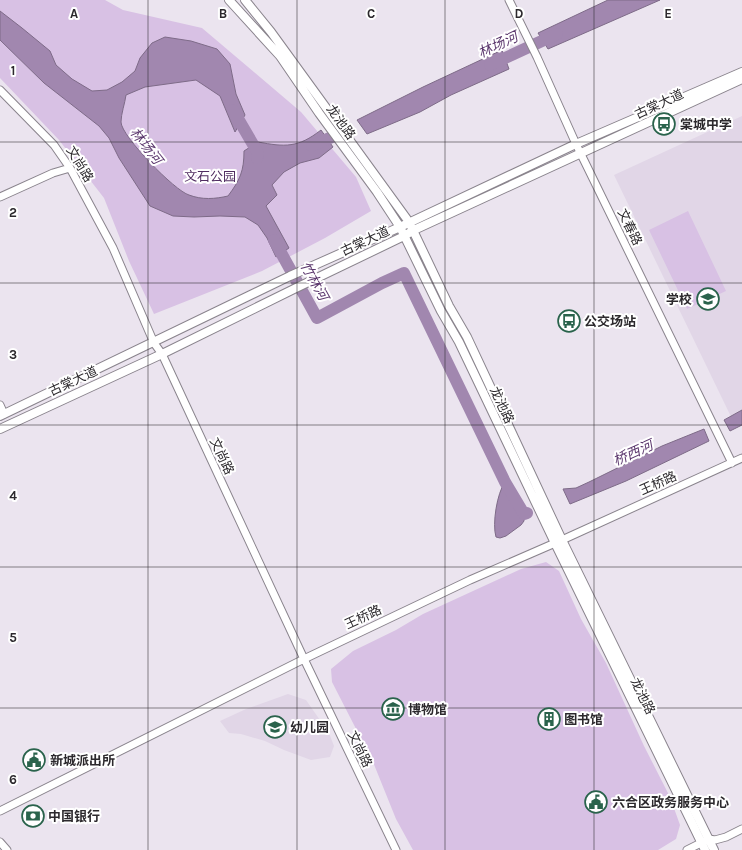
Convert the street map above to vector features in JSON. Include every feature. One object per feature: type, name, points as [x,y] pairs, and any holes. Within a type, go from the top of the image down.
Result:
[{"type":"main road","name":"龙池路","points":[[229,0],[280,56],[319,113],[377,192],[400,227],[714,850]]},
{"type":"main road","name":"龙池路","points":[[245,0],[271,32],[414,230],[449,306],[467,337],[558,542],[703,847]]},
{"type":"main road","name":"古棠大道","points":[[2,415],[154,343],[290,276],[400,227],[576,144],[742,72]]},
{"type":"main road","name":"古棠大道","points":[[0,429],[162,354],[414,230],[742,79]]},
{"type":"street","name":"文春路","points":[[509,0],[537,57],[576,144],[732,463]]},
{"type":"street","name":"文尚路","points":[[0,90],[54,145],[70,168],[113,248],[154,343],[162,354],[304,659],[396,850]]},
{"type":"street","points":[[0,197],[53,173],[70,168]]},
{"type":"street","points":[[0,406],[2,415]]},
{"type":"street","name":"王桥路","points":[[0,811],[304,659],[470,580],[558,542],[742,458]]},
{"type":"street","points":[[687,850],[703,847],[709,840],[715,840],[742,829]]},
{"type":"street","points":[[0,842],[6,850]]},
{"type":"shaded area","points":[[608,0],[660,0],[548,49],[538,33]]},
{"type":"shaded area","points":[[0,11],[50,51],[56,65],[72,79],[92,91],[107,90],[122,82],[135,71],[140,58],[152,43],[165,37],[191,41],[217,49],[230,64],[236,94],[245,115],[235,132],[220,96],[196,80],[145,87],[126,95],[121,122],[123,129],[139,150],[161,174],[172,184],[189,195],[199,198],[218,198],[228,196],[236,185],[240,175],[244,151],[258,142],[276,145],[291,145],[313,136],[321,130],[333,147],[319,158],[300,163],[284,172],[272,185],[277,195],[266,206],[289,248],[276,257],[267,238],[258,225],[245,217],[173,216],[150,206],[119,158],[109,138],[99,126],[44,83],[0,40]]},
{"type":"shaded area","points":[[502,50],[509,69],[451,95],[420,112],[367,134],[357,120],[423,87]]},
{"type":"shaded area","name":"学校","points":[[742,116],[742,422],[735,425],[614,175]]},
{"type":"shaded area","points":[[742,410],[742,425],[730,431],[724,420]]},
{"type":"shaded area","points":[[704,429],[709,441],[626,481],[570,504],[563,489],[576,488],[662,446]]},
{"type":"shaded area","points":[[505,482],[515,493],[524,514],[524,521],[506,536],[500,538],[496,537],[495,517],[500,493]]},
{"type":"shaded area","name":"幼儿园","points":[[288,694],[306,700],[329,733],[334,746],[330,757],[311,760],[265,741],[241,734],[229,733],[220,721],[246,709]]},
{"type":"green space","name":"文石公园","points":[[0,0],[105,0],[123,10],[202,28],[301,112],[356,177],[371,211],[325,238],[262,271],[154,314],[129,261],[104,198],[59,140],[0,78]]},
{"type":"green space","points":[[688,211],[726,291],[687,309],[649,230]]},
{"type":"green space","points":[[546,562],[559,571],[581,619],[606,663],[644,746],[670,797],[680,825],[676,839],[658,850],[413,850],[396,819],[373,762],[332,682],[331,669],[353,651],[396,630],[423,614],[521,569]]},
{"type":"waterway","name":"林场河","points":[[490,65],[557,34]]},
{"type":"waterway","name":"竹林河","points":[[233,110],[258,153],[257,158]]},
{"type":"waterway","name":"林场河","points":[[312,146],[334,136]]},
{"type":"waterway","name":"竹林河","points":[[274,240],[317,318],[382,283],[404,273],[505,482],[524,514],[527,513]]},
{"type":"place","name":"棠城中学","points":[[664,124]]},
{"type":"place","name":"学校","points":[[708,299]]},
{"type":"place","name":"公交场站","points":[[569,321]]},
{"type":"place","name":"博物馆","points":[[393,709]]},
{"type":"place","name":"图书馆","points":[[549,719]]},
{"type":"place","name":"幼儿园","points":[[275,727]]},
{"type":"place","name":"新城派出所","points":[[34,760]]},
{"type":"place","name":"六合区政务服务中心","points":[[596,802]]},
{"type":"place","name":"中国银行","points":[[33,816]]},
{"type":"water label","name":"桥西河","points":[[633,453]]}]
